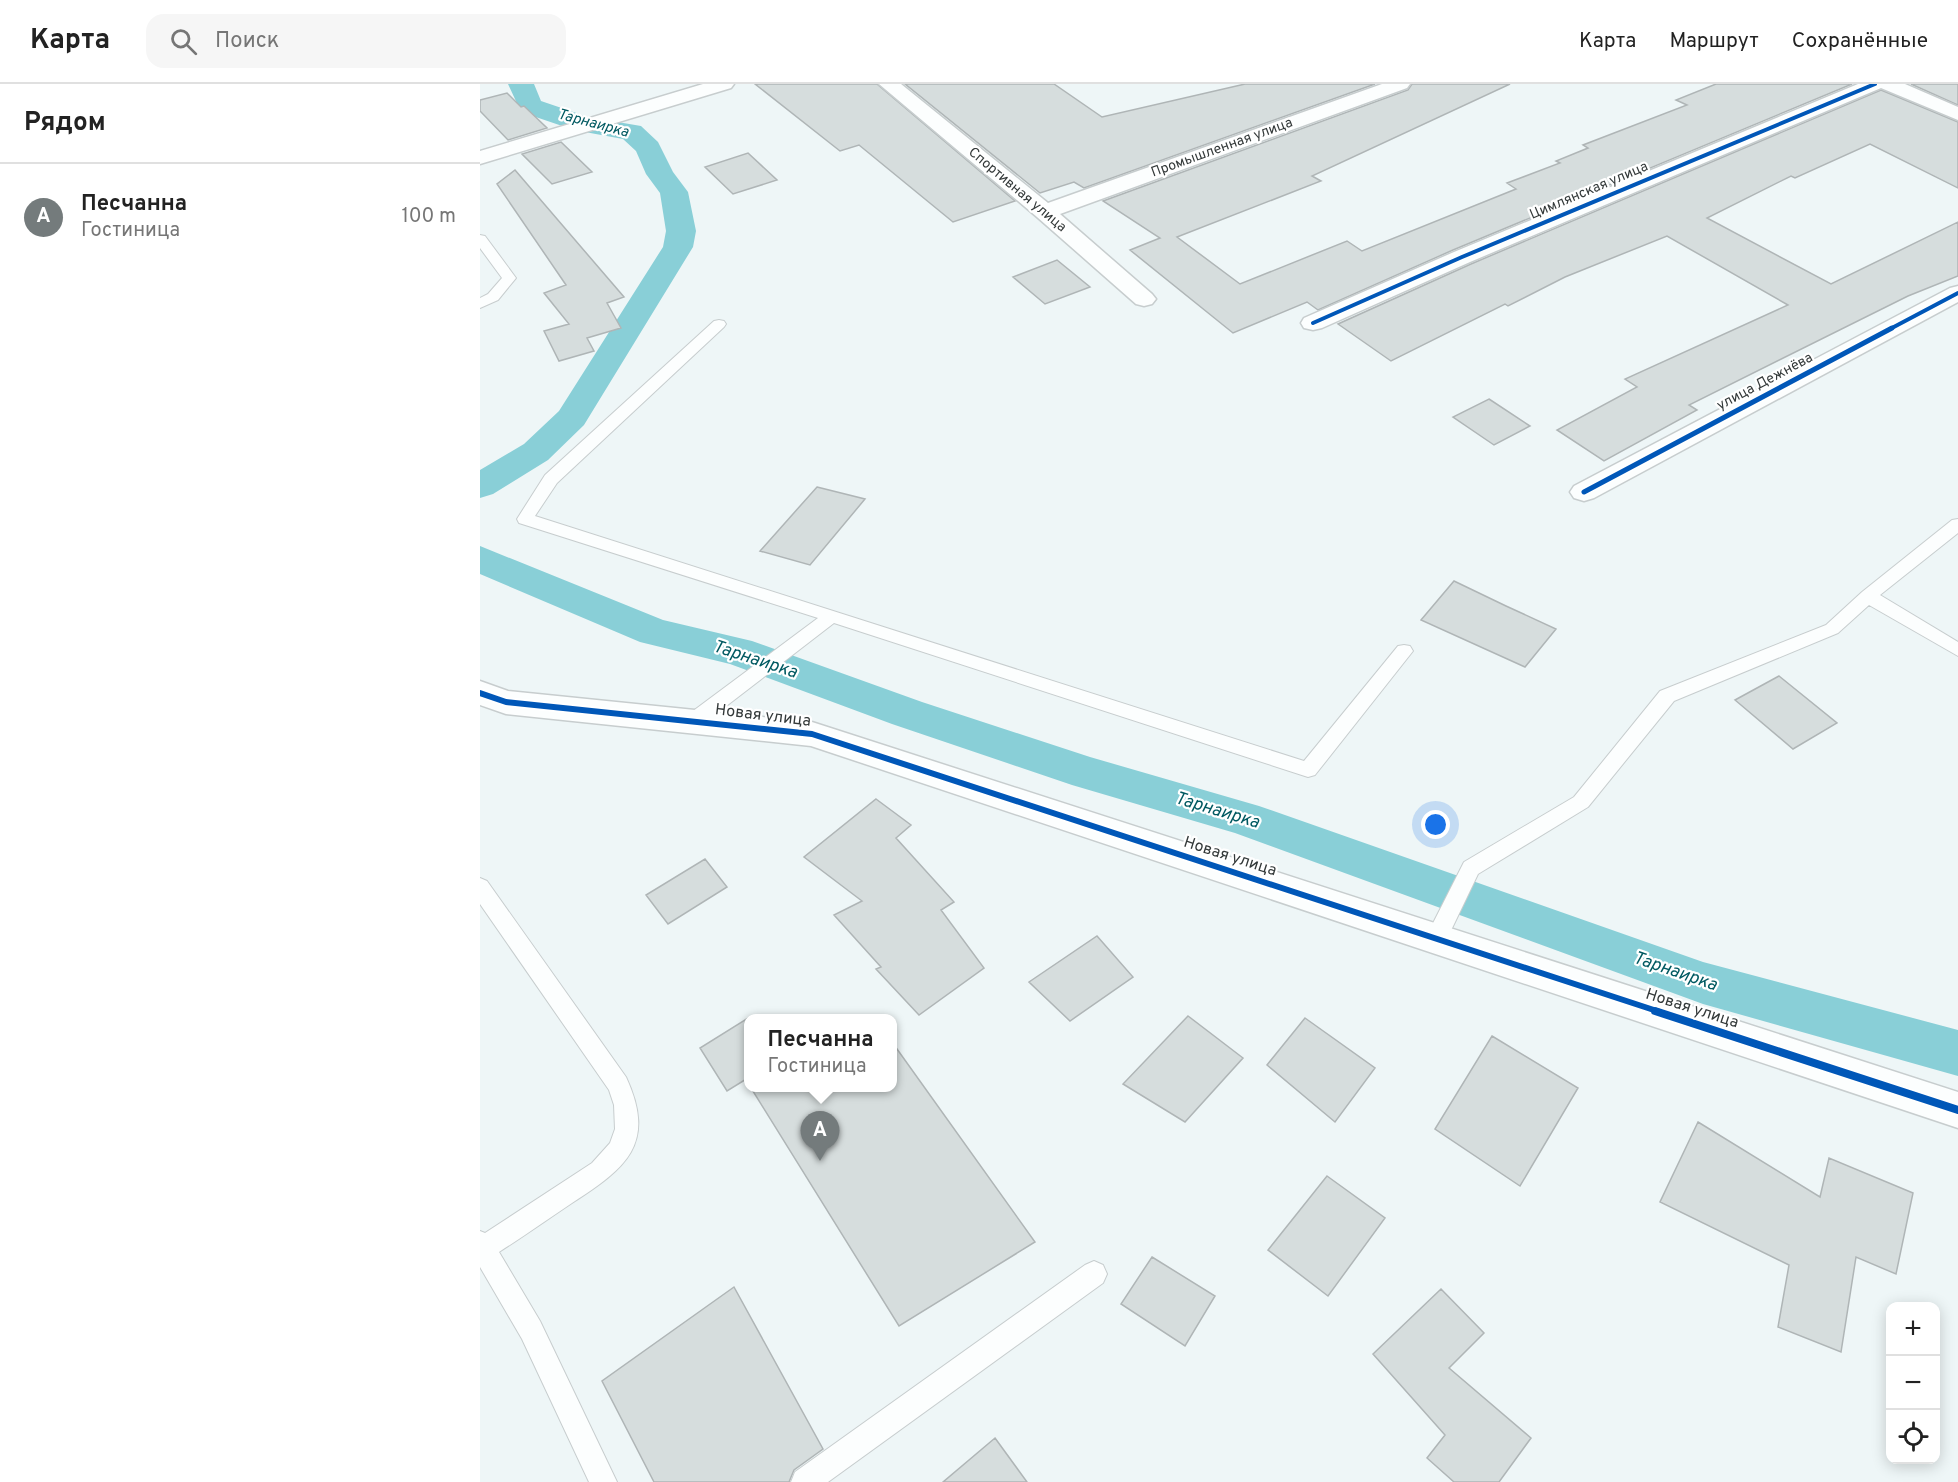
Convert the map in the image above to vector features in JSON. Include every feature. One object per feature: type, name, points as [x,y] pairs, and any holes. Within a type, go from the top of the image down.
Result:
[{"type":"street","points":[[480,158],[724,84]]},
{"type":"street","name":"Спортивная улица","points":[[889,84],[1044,212],[1144,299]]},
{"type":"street","name":"Промышленная улица","points":[[1044,212],[1400,84]]},
{"type":"street","name":"Цимлянская улица","points":[[1314,322],[1473,252],[1875,84]]},
{"type":"street","points":[[1888,84],[1958,114]]},
{"type":"street","name":"улица Дежнёва","points":[[1584,492],[1958,293]]},
{"type":"street","name":"Новая улица","points":[[489,704],[812,735],[1958,1110]]},
{"type":"lane","points":[[480,239],[508,278],[493,297],[480,304]]},
{"type":"lane","points":[[719,324],[551,479],[525,519],[832,615],[1308,770],[1404,651]]},
{"type":"lane","points":[[1436,939],[1471,868],[1581,802],[1667,696],[1832,629],[1868,596],[1958,524]]},
{"type":"lane","points":[[1868,596],[1958,650]]},
{"type":"lane","points":[[692,722],[832,615]]},
{"type":"lane","points":[[480,887],[618,1084],[626,1105],[627,1129],[620,1150],[600,1171],[482,1246],[531,1330],[603,1482]]},
{"type":"lane","points":[[806,1482],[1094,1274]]},
{"type":"building","points":[[755,84],[877,84],[1015,201],[953,222],[859,145],[840,151]]},
{"type":"building","points":[[905,84],[1054,84],[1102,117],[1245,84],[1375,84],[1084,188],[1074,182],[1040,193]]},
{"type":"building","points":[[1412,84],[1510,84],[1312,176],[1321,181],[1177,237],[1240,284],[1347,241],[1362,251],[1516,189],[1507,183],[1560,163],[1556,161],[1588,148],[1583,145],[1687,105],[1676,100],[1716,84],[1852,84],[1453,250],[1318,310],[1307,302],[1233,333],[1130,250],[1160,238],[1103,201],[1408,90]]},
{"type":"building","points":[[1911,84],[1958,84],[1958,105]]},
{"type":"building","points":[[1881,90],[1958,122],[1958,188],[1870,144],[1795,178],[1791,176],[1707,218],[1831,284],[1958,222],[1958,276],[1908,296],[1689,405],[1697,410],[1604,461],[1557,430],[1637,387],[1625,379],[1788,305],[1667,236],[1565,277],[1508,306],[1505,304],[1391,361],[1338,324],[1471,264]]},
{"type":"building","points":[[507,93],[547,128],[508,140],[480,111],[480,100]]},
{"type":"building","points":[[561,142],[592,172],[552,184],[522,154]]},
{"type":"building","points":[[748,153],[777,180],[733,194],[705,167]]},
{"type":"building","points":[[515,170],[624,297],[607,303],[621,328],[587,338],[594,351],[559,361],[544,331],[569,324],[544,293],[566,285],[497,184]]},
{"type":"building","points":[[1057,260],[1090,287],[1045,304],[1013,277]]},
{"type":"building","points":[[1489,399],[1530,426],[1494,445],[1453,417]]},
{"type":"building","points":[[817,487],[865,499],[810,565],[760,551]]},
{"type":"building","points":[[1454,581],[1556,629],[1525,667],[1421,620]]},
{"type":"building","points":[[1779,676],[1837,723],[1793,749],[1735,700]]},
{"type":"building","points":[[876,799],[911,825],[896,838],[954,902],[941,910],[984,968],[919,1015],[876,969],[881,967],[834,915],[862,901],[804,857]]},
{"type":"building","points":[[705,859],[727,887],[668,924],[646,895]]},
{"type":"building","points":[[1097,936],[1133,977],[1070,1021],[1029,982]]},
{"type":"building","points":[[1188,1016],[1243,1058],[1185,1122],[1123,1084]]},
{"type":"building","points":[[1305,1018],[1375,1068],[1335,1122],[1267,1065]]},
{"type":"building","points":[[744,1020],[744,1080],[727,1091],[700,1048]]},
{"type":"building","points":[[1492,1036],[1578,1088],[1520,1186],[1435,1129]]},
{"type":"building","points":[[897,1049],[1035,1242],[899,1326],[753,1092],[897,1092]]},
{"type":"building","points":[[1698,1122],[1820,1197],[1829,1158],[1913,1193],[1896,1274],[1856,1257],[1841,1352],[1778,1327],[1789,1265],[1660,1202]]},
{"type":"building","points":[[1327,1176],[1385,1218],[1328,1296],[1268,1250]]},
{"type":"building","points":[[1152,1257],[1215,1296],[1185,1346],[1121,1304]]},
{"type":"building","points":[[734,1287],[823,1449],[794,1470],[789,1482],[654,1482],[602,1381]]},
{"type":"building","points":[[1441,1289],[1484,1333],[1449,1368],[1531,1438],[1499,1482],[1454,1482],[1427,1458],[1445,1435],[1373,1354]]},
{"type":"building","points":[[995,1438],[1027,1482],[943,1482]]},
{"type":"waterway","name":"Тарнаирка","points":[[480,486],[536,452],[572,418],[678,247],[681,231],[674,192],[660,174],[648,148],[632,132],[583,124],[530,106],[521,84]]},
{"type":"waterway","name":"Тарнаирка","points":[[480,559],[654,632],[738,651],[907,713],[1087,773],[1243,818],[1703,983],[1958,1053]]},
{"type":"cycle path","points":[[1313,323],[1462,257],[1875,84]]},
{"type":"cycle path","points":[[1584,492],[1958,293]]},
{"type":"cycle path","points":[[480,693],[506,702],[812,734],[1958,1110]]},
{"type":"place","name":"Песчанна","points":[[820,1161]]}]
